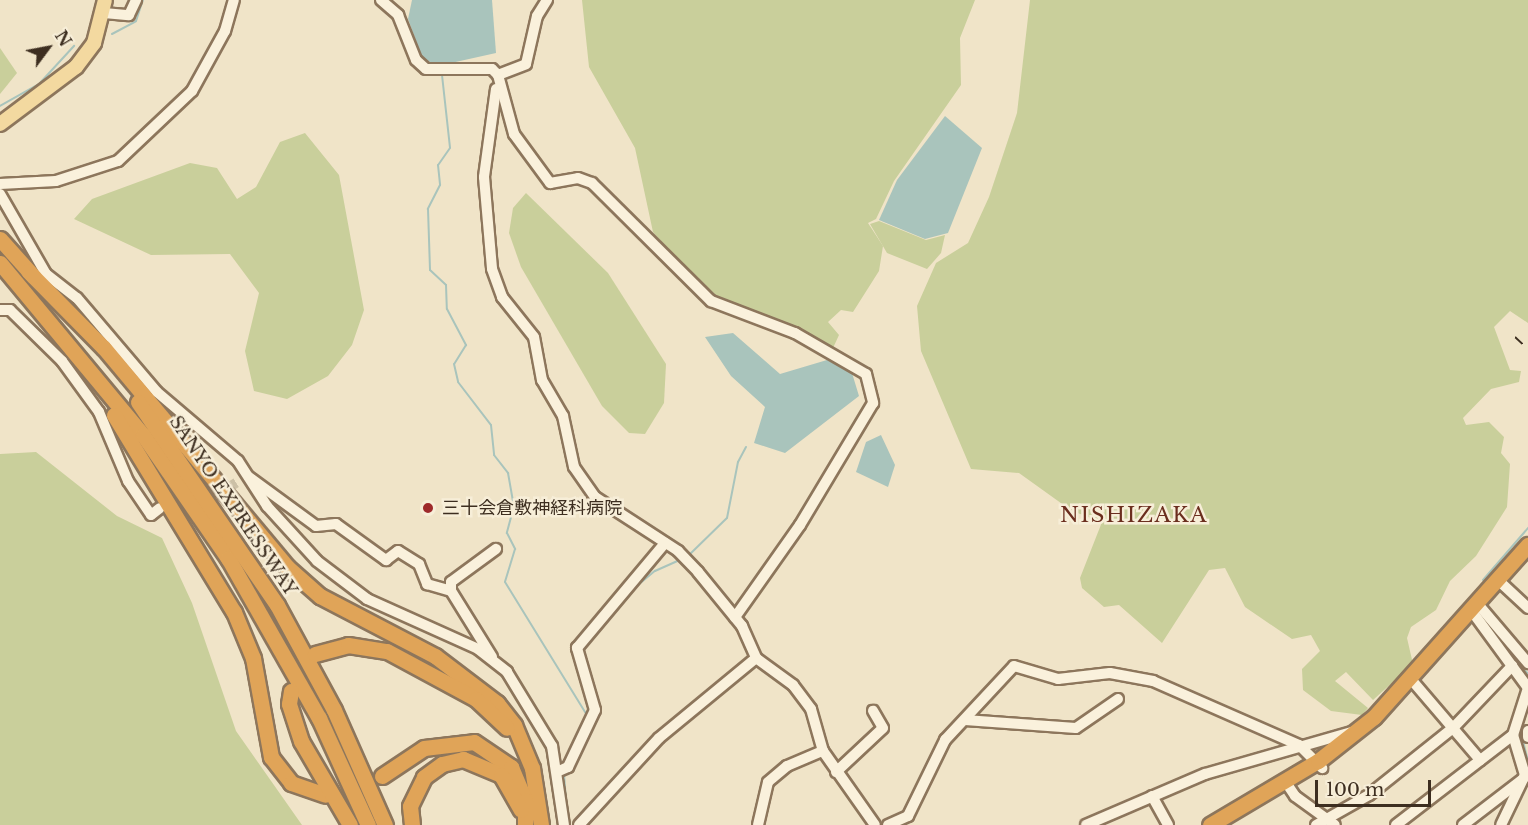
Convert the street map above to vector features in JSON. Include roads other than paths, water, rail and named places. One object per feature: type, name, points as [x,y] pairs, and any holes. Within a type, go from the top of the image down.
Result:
[{"type":"highway","name":"SANYO EXPRESSWAY","points":[[0,239],[155,424],[242,549],[334,710],[386,825]]},
{"type":"highway","name":"SANYO EXPRESSWAY","points":[[0,263],[143,435],[228,558],[303,686],[368,825]]},
{"type":"highway","points":[[28,271],[104,348],[286,567],[320,596],[467,677],[497,703],[532,768],[541,825]]},
{"type":"highway","points":[[16,280],[132,438],[234,612],[253,658],[271,757],[291,783],[324,795]]},
{"type":"highway","points":[[1228,825],[1371,731],[1501,583],[1528,545]]},
{"type":"highway","points":[[1501,583],[1528,560]]},
{"type":"highway","points":[[315,654],[348,645],[406,659],[476,699],[521,744]]},
{"type":"highway","points":[[1320,765],[1413,681]]},
{"type":"highway","points":[[291,691],[288,704],[301,741],[350,825]]},
{"type":"highway","points":[[382,776],[424,748],[474,742],[511,767],[523,793],[525,822]]},
{"type":"highway","points":[[412,825],[410,806],[424,777],[442,764],[463,759],[501,775],[525,822]]},
{"type":"highway","points":[[1210,825],[1287,785]]},
{"type":"main road","points":[[0,124],[76,67],[94,43],[104,7]]},
{"type":"street","points":[[104,7],[129,15],[136,0]]},
{"type":"street","points":[[0,184],[56,181],[118,161],[192,90],[225,31],[234,0]]},
{"type":"street","points":[[381,0],[398,15],[416,60],[426,69],[492,69],[498,75],[514,134],[550,183],[578,178],[592,183],[711,301],[795,333],[866,374],[873,403],[800,525],[735,617]]},
{"type":"street","points":[[498,75],[526,64],[537,16],[547,0]]},
{"type":"street","points":[[498,75],[484,177],[497,287],[534,337],[542,380],[563,416],[574,467],[588,491],[686,558],[735,617],[756,658],[793,685],[811,709],[823,751],[875,825]]},
{"type":"street","points":[[0,194],[46,274],[84,306],[157,392],[238,461],[246,475],[317,561],[366,598],[492,657]]},
{"type":"street","points":[[0,310],[10,310],[62,361],[99,412],[128,481],[151,515],[160,508]]},
{"type":"street","points":[[236,483],[246,475]]},
{"type":"street","points":[[246,475],[316,526],[336,524],[386,560],[398,551],[419,564],[427,584],[451,591]]},
{"type":"street","points":[[562,770],[585,733],[595,703],[577,648],[665,543]]},
{"type":"street","points":[[496,549],[451,582],[451,591],[492,657],[531,704],[562,770],[564,825]]},
{"type":"street","points":[[1501,583],[1528,608]]},
{"type":"street","points":[[1477,610],[1528,663]]},
{"type":"street","points":[[1477,610],[1528,688],[1513,735],[1523,779],[1501,825]]},
{"type":"street","points":[[579,825],[659,738],[756,658]]},
{"type":"street","points":[[888,825],[911,820],[945,740],[965,720],[1001,673],[1014,666],[1058,679],[1110,673],[1153,681],[1299,745],[1320,765]]},
{"type":"street","points":[[1316,825],[1331,822],[1369,795],[1453,728],[1512,666]]},
{"type":"street","points":[[1413,681],[1480,760]]},
{"type":"street","points":[[965,720],[1077,728],[1118,699]]},
{"type":"street","points":[[836,772],[884,728],[873,711]]},
{"type":"street","points":[[1086,825],[1152,796],[1299,745],[1358,731]]},
{"type":"street","points":[[1528,731],[1528,737]]},
{"type":"street","points":[[1396,825],[1513,735]]},
{"type":"street","points":[[758,825],[768,782],[786,766],[823,751]]},
{"type":"street","points":[[1463,825],[1523,779]]},
{"type":"street","points":[[1287,785],[1331,822]]},
{"type":"street","points":[[1152,796],[1168,825]]},
{"type":"water","points":[[412,0],[492,0],[496,53],[442,65],[423,60],[408,19]]},
{"type":"water","points":[[945,116],[982,148],[948,233],[925,239],[879,220],[897,180]]},
{"type":"water","points":[[733,333],[780,374],[827,360],[852,373],[859,396],[785,453],[754,443],[765,407],[731,376],[705,337]]},
{"type":"water","points":[[881,435],[895,465],[888,487],[856,472],[866,442]]},
{"type":"waterway","points":[[112,34],[136,21],[143,0]]},
{"type":"waterway","points":[[0,106],[39,84],[74,46]]},
{"type":"waterway","points":[[442,75],[450,148],[438,165],[440,185],[428,209],[430,270],[446,285],[447,309],[466,345],[454,364],[458,382],[491,425],[494,455],[508,473],[514,506],[507,533],[515,549],[505,582],[588,717]]},
{"type":"waterway","points":[[688,556],[727,518],[738,462],[746,447]]},
{"type":"waterway","points":[[1483,580],[1528,528]]},
{"type":"waterway","points":[[632,590],[655,571],[680,560]]},
{"type":"waterway","points":[[1508,653],[1528,674]]},
{"type":"waterway","points":[[592,682],[600,711]]},
{"type":"waterway","points":[[1525,715],[1528,706]]},
{"type":"waterway","points":[[591,730],[598,716]]},
{"type":"waterway","points":[[1520,729],[1528,762]]},
{"type":"waterway","points":[[563,766],[569,752]]},
{"type":"waterway","points":[[564,774],[567,814]]},
{"type":"tunnel","points":[[164,508],[215,496],[236,483]]},
{"type":"tunnel","points":[[325,795],[382,776]]},
{"type":"railway","points":[[1515,337],[1528,349]]},
{"type":"place","name":"三十会倉敷神経科病院","points":[[428,508]]},
{"type":"district","name":"NISHIZAKA","points":[[1134,515]]}]
